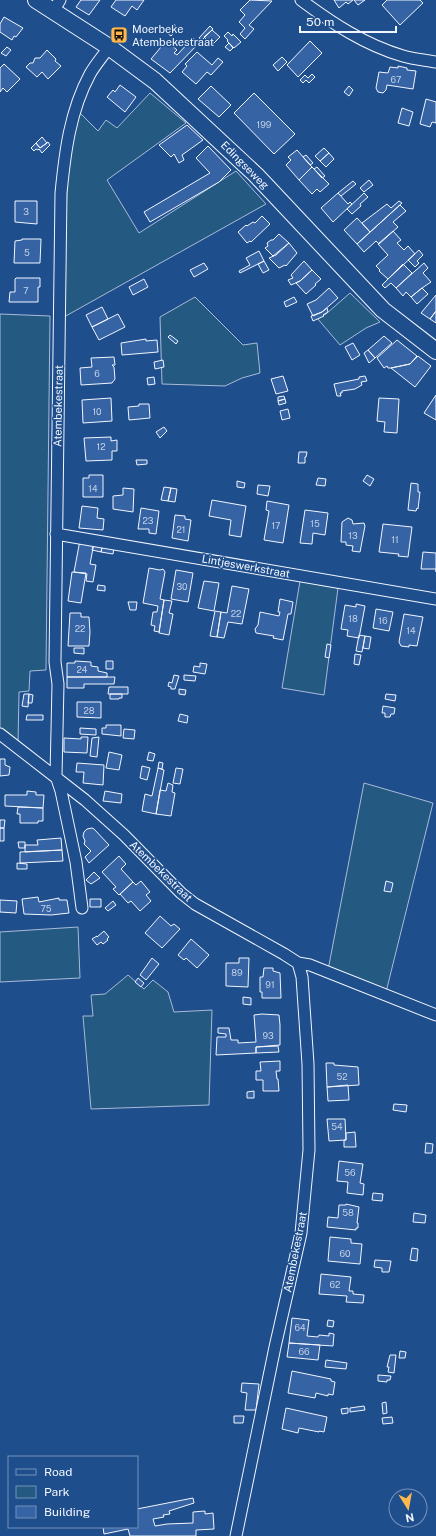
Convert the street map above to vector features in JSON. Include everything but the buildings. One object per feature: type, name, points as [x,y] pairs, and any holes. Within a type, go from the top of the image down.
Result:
[{"type":"main road","name":"Edingseweg","points":[[36,0],[57,5],[109,47],[155,81],[189,111],[256,175],[384,310],[436,351]]},
{"type":"street","points":[[301,0],[330,21],[362,39],[403,56],[436,62]]},
{"type":"street","name":"Atembekestraat","points":[[82,908],[76,862],[61,791],[56,776],[58,684],[55,662],[56,534],[61,193],[66,142],[77,103],[90,74],[109,47]]},
{"type":"street","name":"Lintjeswerkstraat","points":[[56,534],[436,599]]},
{"type":"street","name":"Atembekestraat","points":[[0,734],[85,800],[124,835],[181,893],[195,904],[298,963],[310,965],[436,1015]]},
{"type":"street","name":"Atembekestraat","points":[[236,1536],[275,1347],[301,1233],[309,1150],[308,1064],[302,977],[298,963]]},
{"type":"green space","points":[[150,93],[186,123],[107,180],[139,233],[236,171],[266,204],[64,317],[67,182],[71,144],[80,113],[98,131],[106,120],[117,128]]},
{"type":"green space","points":[[350,293],[380,322],[366,328],[340,345],[317,318],[326,314]]},
{"type":"green space","points":[[195,297],[243,345],[257,343],[260,373],[242,378],[225,386],[162,384],[160,317]]},
{"type":"green space","points":[[0,314],[50,316],[46,670],[30,671],[29,691],[19,692],[18,744],[0,730]]},
{"type":"green space","points":[[300,581],[338,588],[324,695],[282,688]]},
{"type":"green space","points":[[364,783],[433,803],[386,992],[328,970]]},
{"type":"green space","points":[[78,927],[80,978],[0,982],[0,932]]},
{"type":"green space","points":[[128,975],[144,989],[153,980],[168,992],[174,1012],[212,1010],[209,1105],[91,1109],[83,1016],[93,1016],[91,995],[105,994]]},
{"type":"place","name":"Moerbeke Atembekestraat","points":[[119,35]]}]
